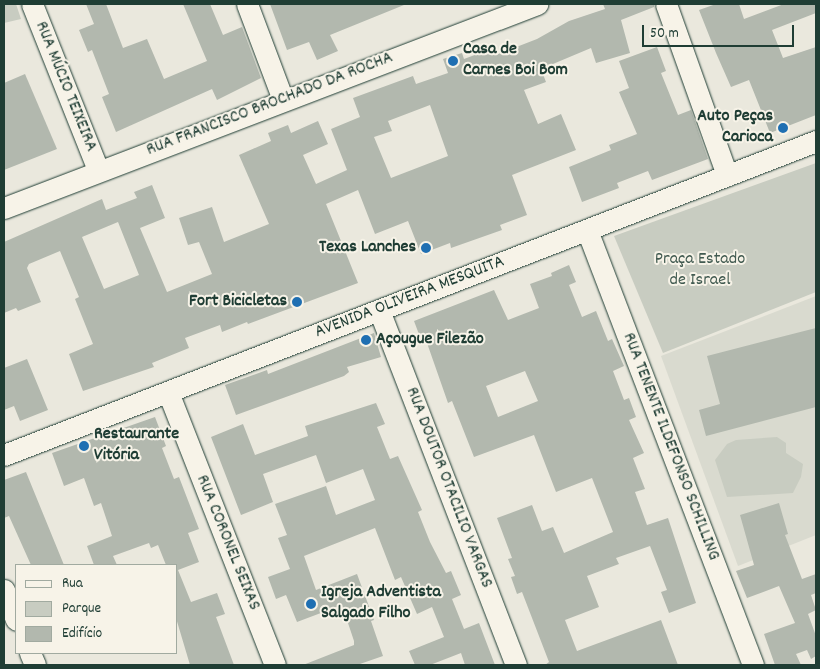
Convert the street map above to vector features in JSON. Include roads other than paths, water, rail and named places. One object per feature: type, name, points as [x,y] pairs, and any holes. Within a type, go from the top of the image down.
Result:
[{"type":"street","name":"RUA MÚCIO TEIXEIRA","points":[[32,4],[98,170]]},
{"type":"street","points":[[247,4],[284,100]]},
{"type":"street","name":"RUA FRANCISCO BROCHADO DA ROCHA","points":[[4,208],[98,170],[537,4]]},
{"type":"street","points":[[666,4],[727,175]]},
{"type":"street","name":"AVENIDA OLIVEIRA MESQUITA","points":[[4,455],[816,141]]},
{"type":"street","name":"RUA TENENTE ILDEFONSO SCHILLING","points":[[587,230],[753,665]]},
{"type":"street","name":"RUA DOUTOR OTACILIO VARGAS","points":[[379,310],[516,665]]},
{"type":"street","name":"RUA CORONEL SEIXAS","points":[[168,392],[275,665]]},
{"type":"street","points":[[4,590],[15,618]]},
{"type":"place","name":"Casa de Carnes Boi Bom","points":[[453,61]]},
{"type":"place","name":"Auto Peças Carioca","points":[[783,128]]},
{"type":"place","name":"Texas Lanches","points":[[426,248]]},
{"type":"place","name":"Fort Bicicletas","points":[[297,302]]},
{"type":"place","name":"Açougue Filezão","points":[[366,340]]},
{"type":"place","name":"Restaurante Vitória","points":[[84,446]]},
{"type":"place","name":"Igreja Adventista Salgado Filho","points":[[311,604]]},
{"type":"park label","name":"Praça Estado de Israel","points":[[700,271]]}]
